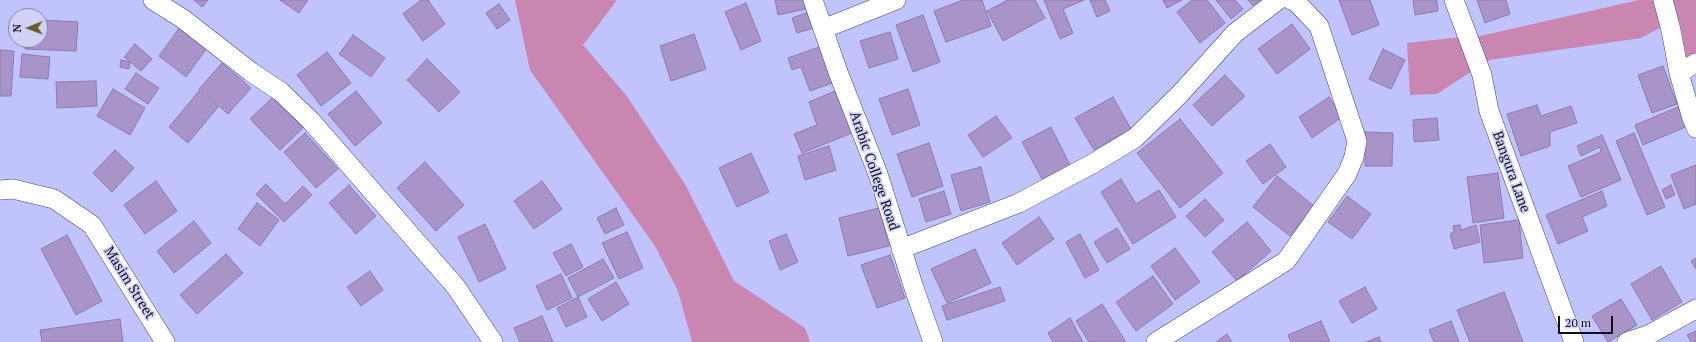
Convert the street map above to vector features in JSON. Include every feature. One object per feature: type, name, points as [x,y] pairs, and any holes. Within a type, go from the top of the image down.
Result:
[{"type":"street","points":[[153,0],[183,18],[251,72],[281,92],[311,121],[456,287],[493,342]]},
{"type":"street","name":"Arabic College Road","points":[[813,0],[838,72],[878,174],[933,342]]},
{"type":"street","points":[[823,29],[896,0]]},
{"type":"street","points":[[902,249],[1019,203],[1092,164],[1135,138],[1179,95],[1235,33],[1278,0]]},
{"type":"street","points":[[1156,342],[1286,262],[1347,174],[1354,157],[1357,141],[1319,26],[1296,2],[1291,0]]},
{"type":"street","name":"Bangura Lane","points":[[1454,0],[1482,75],[1489,111],[1574,342]]},
{"type":"street","points":[[1663,0],[1671,30],[1679,73],[1696,128]]},
{"type":"street","points":[[1679,73],[1696,63]]},
{"type":"street","name":"Masim Street","points":[[0,190],[13,189],[54,198],[92,225],[165,342]]},
{"type":"street","points":[[1628,342],[1648,335],[1696,309]]},
{"type":"shaded area","points":[[515,0],[617,0],[583,45],[626,95],[685,184],[734,281],[805,328],[810,342],[692,342],[678,291],[655,246],[530,70]]},
{"type":"shaded area","points":[[1639,0],[1696,0],[1696,52],[1687,60],[1680,23],[1667,24],[1641,38],[1489,60],[1437,94],[1410,95],[1407,43],[1480,36]]},
{"type":"building","points":[[194,0],[208,0],[202,7]]},
{"type":"building","points":[[280,0],[308,0],[299,13]]},
{"type":"building","points":[[421,0],[428,0],[445,24],[423,41],[403,14]]},
{"type":"building","points":[[775,0],[808,0],[810,8],[778,15]]},
{"type":"building","points":[[963,0],[982,0],[991,26],[946,42],[934,11]]},
{"type":"building","points":[[1008,0],[1035,0],[1045,18],[1003,41],[987,11]]},
{"type":"building","points":[[1044,0],[1084,0],[1063,9],[1073,33],[1060,39]]},
{"type":"building","points":[[1090,0],[1105,0],[1110,11],[1097,17]]},
{"type":"building","points":[[1163,0],[1182,0],[1167,8]]},
{"type":"building","points":[[1192,0],[1207,0],[1225,23],[1200,43],[1177,12]]},
{"type":"building","points":[[1216,0],[1235,0],[1243,9],[1231,19]]},
{"type":"building","points":[[1248,0],[1263,0],[1254,7]]},
{"type":"building","points":[[1339,0],[1370,0],[1379,25],[1352,35]]},
{"type":"building","points":[[1413,0],[1437,0],[1438,11],[1415,15]]},
{"type":"building","points":[[1477,0],[1506,0],[1510,14],[1485,23]]},
{"type":"building","points":[[746,3],[761,41],[741,50],[725,12]]},
{"type":"building","points":[[499,4],[510,20],[497,29],[486,13]]},
{"type":"building","points":[[812,11],[817,27],[797,33],[792,18]]},
{"type":"building","points":[[923,15],[940,62],[913,72],[896,25]]},
{"type":"building","points":[[48,20],[78,22],[76,51],[25,49],[48,48]]},
{"type":"building","points":[[1292,24],[1310,49],[1277,74],[1258,49]]},
{"type":"building","points":[[180,27],[207,48],[186,77],[159,56]]},
{"type":"building","points":[[890,32],[898,59],[869,68],[860,41]]},
{"type":"building","points":[[694,34],[706,69],[671,81],[660,46]]},
{"type":"building","points":[[353,35],[385,58],[371,77],[339,54]]},
{"type":"building","points":[[135,44],[152,59],[141,71],[124,57]]},
{"type":"building","points":[[822,46],[835,82],[810,91],[801,67],[792,70],[788,58]]},
{"type":"building","points":[[1383,49],[1405,60],[1391,89],[1369,79]]},
{"type":"building","points":[[0,50],[14,51],[11,96],[0,96]]},
{"type":"building","points":[[327,52],[351,83],[321,106],[297,75]]},
{"type":"building","points":[[22,54],[50,57],[48,79],[20,77]]},
{"type":"building","points":[[427,59],[460,92],[439,112],[407,80]]},
{"type":"building","points":[[121,60],[130,62],[129,69],[120,67]]},
{"type":"building","points":[[222,63],[251,88],[228,114],[199,89]]},
{"type":"building","points":[[1663,66],[1677,104],[1652,113],[1638,75]]},
{"type":"building","points":[[136,73],[159,88],[148,104],[125,89]]},
{"type":"building","points":[[1225,75],[1245,96],[1212,126],[1193,105]]},
{"type":"building","points":[[96,81],[97,106],[57,108],[56,82]]},
{"type":"building","points":[[113,89],[145,108],[130,135],[97,116]]},
{"type":"building","points":[[908,89],[920,125],[892,135],[879,99]]},
{"type":"building","points":[[199,91],[218,107],[188,143],[169,127]]},
{"type":"building","points":[[356,91],[382,123],[355,146],[328,114]]},
{"type":"building","points":[[835,91],[852,133],[802,153],[794,134],[817,125],[809,102]]},
{"type":"building","points":[[273,97],[303,128],[280,150],[250,119]]},
{"type":"building","points":[[1113,97],[1131,129],[1094,150],[1075,118]]},
{"type":"building","points":[[1329,97],[1342,117],[1312,138],[1299,117]]},
{"type":"building","points":[[1537,105],[1541,116],[1571,106],[1577,123],[1550,132],[1550,146],[1521,156],[1507,114]]},
{"type":"building","points":[[1680,106],[1688,126],[1643,145],[1635,125]]},
{"type":"building","points":[[996,116],[1012,138],[983,157],[968,135]]},
{"type":"building","points":[[1437,118],[1439,140],[1414,142],[1413,120]]},
{"type":"building","points":[[1180,119],[1223,173],[1180,208],[1137,153]]},
{"type":"building","points":[[1051,127],[1070,165],[1042,179],[1022,142]]},
{"type":"building","points":[[1365,132],[1393,133],[1392,166],[1365,166]]},
{"type":"building","points":[[305,133],[338,169],[316,188],[284,152]]},
{"type":"building","points":[[1634,133],[1665,207],[1647,215],[1616,141]]},
{"type":"building","points":[[1602,135],[1621,180],[1581,197],[1568,166],[1601,152],[1600,147],[1581,156],[1577,146]]},
{"type":"building","points":[[929,143],[943,186],[912,197],[897,154]]},
{"type":"building","points":[[1270,144],[1286,167],[1263,184],[1246,161]]},
{"type":"building","points":[[829,146],[836,170],[805,180],[798,156]]},
{"type":"building","points":[[115,150],[134,168],[112,192],[93,173]]},
{"type":"building","points":[[751,153],[769,192],[737,207],[719,168]]},
{"type":"building","points":[[425,162],[464,205],[436,231],[397,188]]},
{"type":"building","points":[[1696,165],[1696,204],[1684,209],[1671,175]]},
{"type":"building","points":[[981,167],[990,202],[961,211],[951,175]]},
{"type":"building","points":[[1498,173],[1504,218],[1473,223],[1467,177]]},
{"type":"building","points":[[1277,176],[1314,206],[1290,236],[1253,207]]},
{"type":"building","points":[[1121,179],[1136,204],[1159,190],[1176,217],[1133,244],[1101,192]]},
{"type":"building","points":[[156,181],[177,211],[145,234],[124,205]]},
{"type":"building","points":[[542,181],[562,209],[534,229],[514,201]]},
{"type":"building","points":[[266,184],[285,204],[303,186],[312,195],[284,222],[256,194]]},
{"type":"building","points":[[349,185],[376,216],[356,234],[329,203]]},
{"type":"building","points":[[1671,185],[1675,195],[1666,199],[1662,190]]},
{"type":"building","points":[[944,191],[951,214],[926,222],[919,199]]},
{"type":"building","points":[[1602,191],[1607,206],[1582,217],[1588,231],[1558,244],[1546,215]]},
{"type":"building","points":[[1347,196],[1371,214],[1352,239],[1328,222]]},
{"type":"building","points":[[1205,199],[1224,220],[1205,237],[1186,216]]},
{"type":"building","points":[[257,203],[279,220],[260,246],[238,229]]},
{"type":"building","points":[[616,208],[624,225],[605,234],[597,218]]},
{"type":"building","points":[[879,208],[889,246],[848,256],[839,218]]},
{"type":"building","points":[[1039,217],[1054,239],[1017,265],[1002,243]]},
{"type":"building","points":[[1519,220],[1523,258],[1484,263],[1480,225]]},
{"type":"building","points":[[194,221],[211,243],[174,273],[157,251]]},
{"type":"building","points":[[1247,222],[1271,251],[1237,281],[1212,252]]},
{"type":"building","points":[[485,224],[506,269],[479,282],[458,237]]},
{"type":"building","points":[[1460,225],[1461,230],[1476,225],[1480,242],[1454,249],[1450,234],[1454,232],[1453,226]]},
{"type":"building","points":[[1117,228],[1130,249],[1107,263],[1094,242]]},
{"type":"building","points":[[627,232],[643,268],[619,279],[602,243]]},
{"type":"building","points":[[786,234],[798,262],[780,270],[769,241]]},
{"type":"building","points":[[1080,234],[1099,270],[1085,278],[1066,242]]},
{"type":"building","points":[[67,235],[102,301],[76,315],[41,249]]},
{"type":"building","points":[[571,244],[583,267],[566,276],[553,253]]},
{"type":"building","points":[[1175,248],[1200,282],[1175,300],[1151,266]]},
{"type":"building","points":[[975,249],[991,283],[947,303],[931,269]]},
{"type":"building","points":[[226,254],[243,273],[197,314],[180,295]]},
{"type":"building","points":[[890,255],[905,298],[877,308],[861,265]]},
{"type":"building","points":[[1696,258],[1696,269],[1691,261]]},
{"type":"building","points":[[603,259],[614,278],[578,297],[568,278]]},
{"type":"building","points":[[1661,266],[1682,302],[1652,320],[1631,284]]},
{"type":"building","points":[[370,271],[383,290],[361,306],[347,287]]},
{"type":"building","points":[[561,274],[572,298],[547,310],[536,286]]},
{"type":"building","points":[[1153,276],[1173,304],[1136,331],[1116,302]]},
{"type":"building","points":[[616,282],[629,304],[602,321],[588,299]]},
{"type":"building","points":[[1000,287],[1005,301],[947,320],[942,306]]},
{"type":"building","points":[[1365,287],[1377,309],[1352,323],[1339,301]]},
{"type":"building","points":[[1504,292],[1523,342],[1470,342],[1457,310]]},
{"type":"building","points":[[578,297],[587,317],[566,327],[557,308]]},
{"type":"building","points":[[1621,299],[1637,325],[1608,342],[1592,316]]},
{"type":"building","points":[[1102,304],[1126,342],[1089,342],[1076,321]]},
{"type":"building","points":[[542,316],[553,342],[520,342],[514,328]]},
{"type":"building","points":[[1070,318],[1083,342],[1053,342],[1048,333]]},
{"type":"building","points":[[120,319],[123,342],[42,342],[40,330]]},
{"type":"building","points":[[1321,321],[1330,342],[1291,342],[1288,335]]},
{"type":"building","points":[[1451,321],[1459,342],[1434,342],[1429,330]]},
{"type":"building","points":[[1696,331],[1696,342],[1691,342],[1687,335]]},
{"type":"building","points":[[1227,334],[1232,342],[1216,342]]},
{"type":"building","points":[[1379,337],[1381,342],[1366,342]]}]
